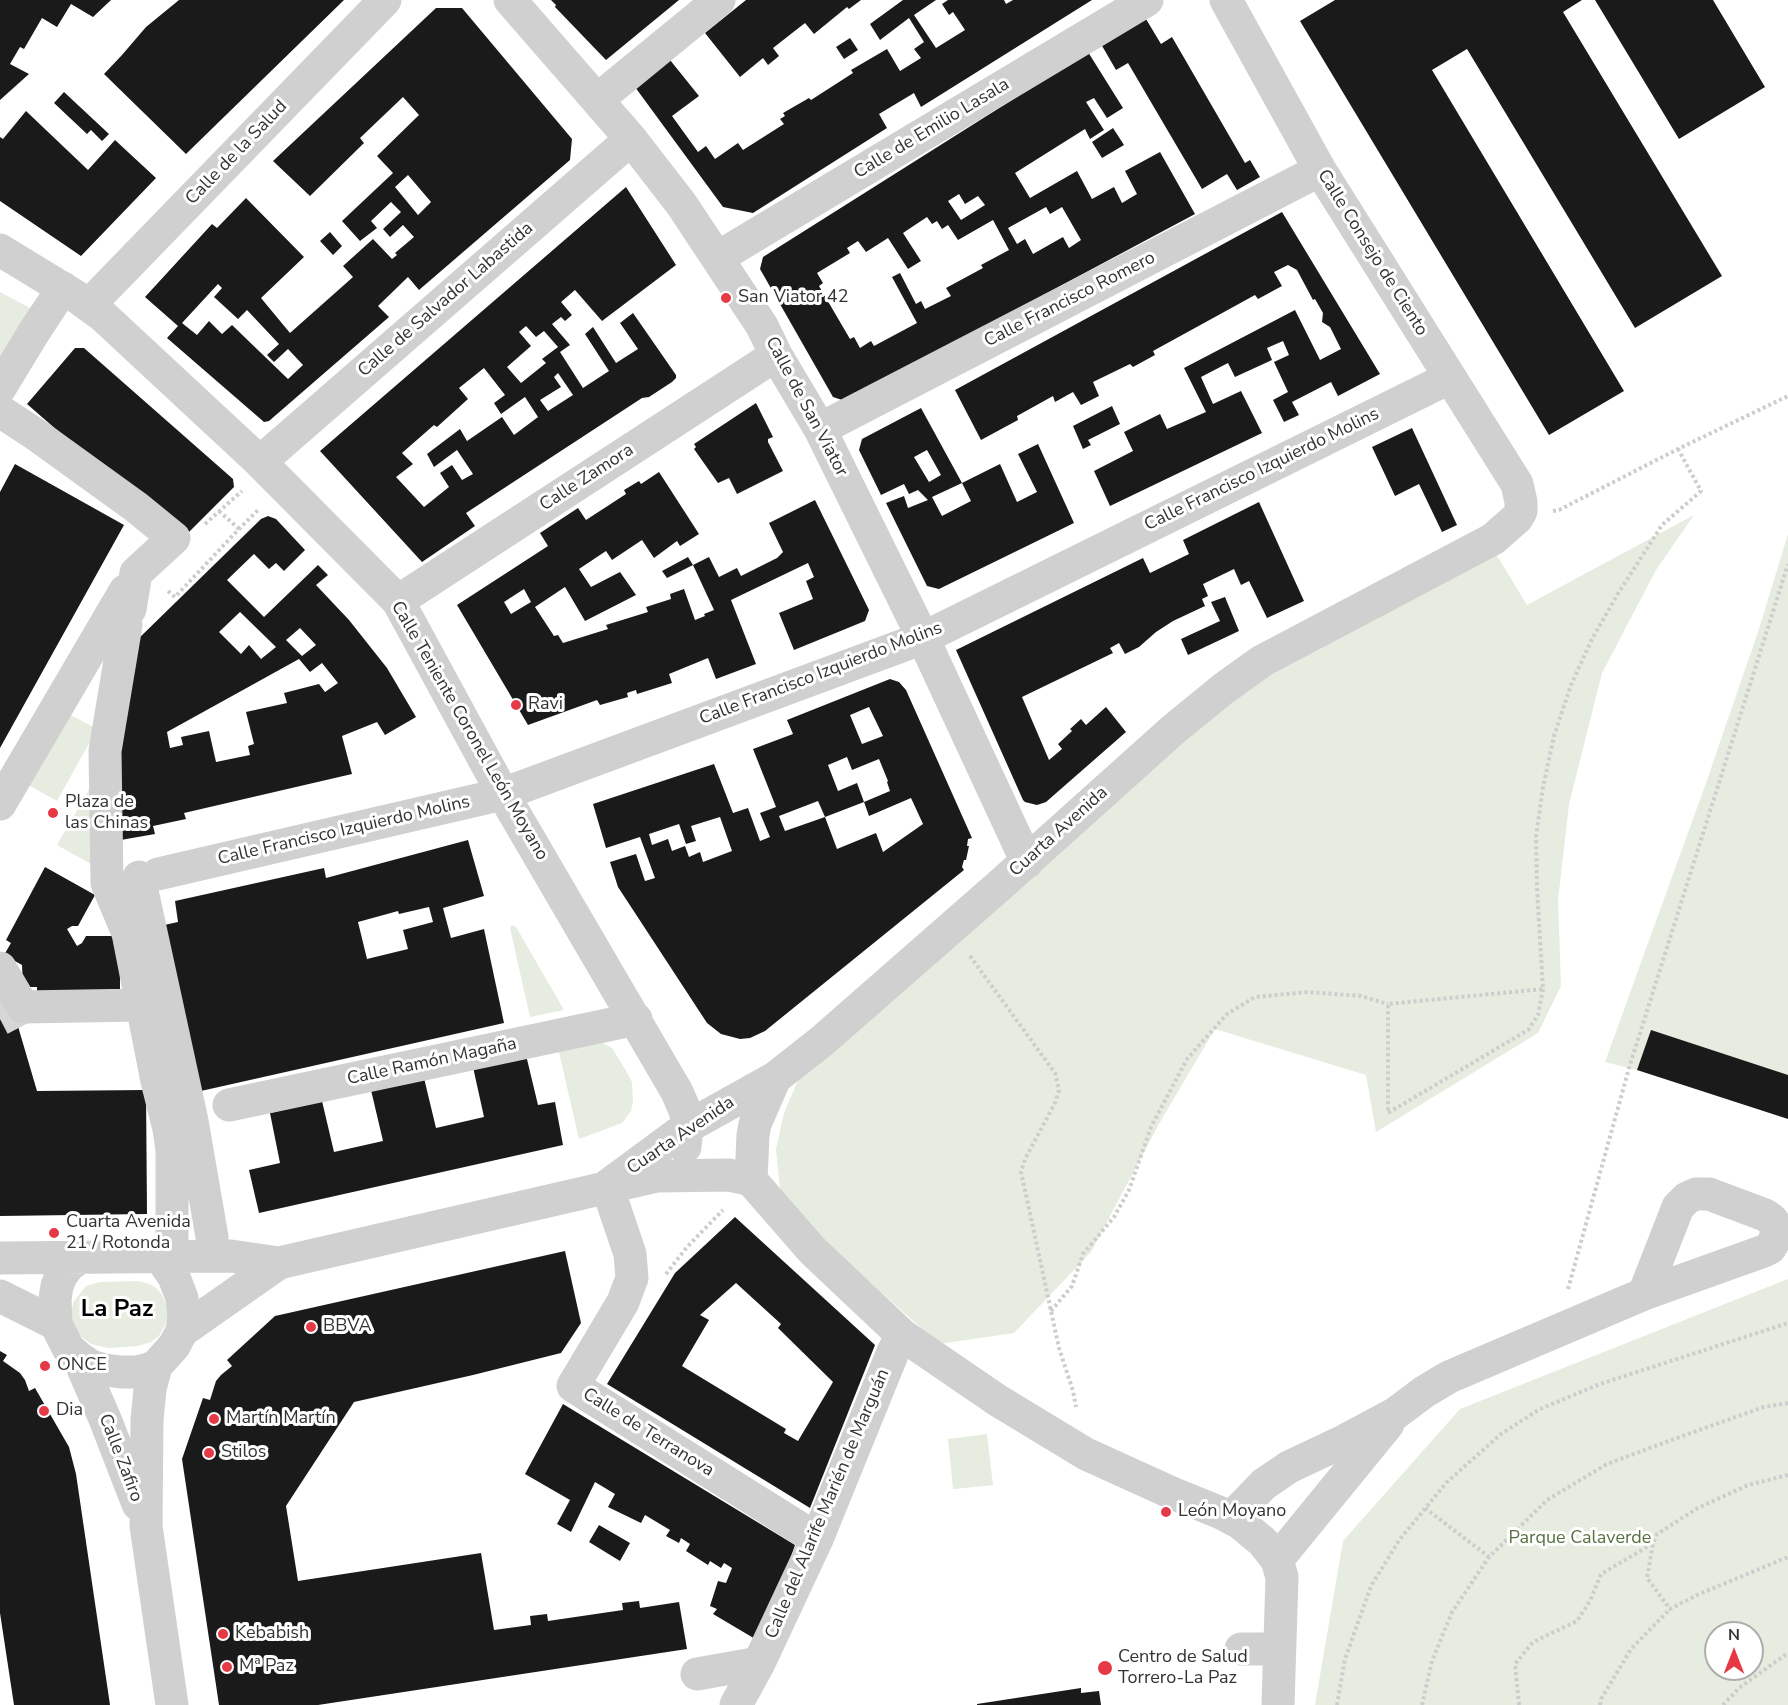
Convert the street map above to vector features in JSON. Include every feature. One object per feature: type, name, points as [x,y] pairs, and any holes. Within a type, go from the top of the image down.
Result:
[{"type":"street","name":"Calle de la Salud","points":[[0,388],[34,332],[76,297],[385,0]]},
{"type":"street","name":"Calle de San Viator","points":[[510,0],[631,139],[682,205],[756,316],[820,429],[923,638],[1027,862]]},
{"type":"street","points":[[597,100],[719,0]]},
{"type":"street","name":"Calle de Emilio Lasala","points":[[717,258],[1147,0]]},
{"type":"street","name":"Calle Consejo de Ciento","points":[[1226,0],[1320,170],[1517,484],[1519,510]]},
{"type":"street","name":"Calle de Salvador Labastida","points":[[270,473],[631,139]]},
{"type":"street","name":"Calle Francisco Romero","points":[[820,429],[1320,170]]},
{"type":"street","name":"Calle Teniente Coronel León Moyano","points":[[0,250],[103,316],[270,473],[398,601],[503,794],[677,1092],[686,1113],[685,1148],[679,1160],[657,1176]]},
{"type":"street","name":"Calle Zamora","points":[[398,601],[777,355]]},
{"type":"street","name":"Calle Francisco Izquierdo Molins","points":[[212,1237],[192,1121],[161,873],[503,794],[923,638],[1449,378]]},
{"type":"street","points":[[0,411],[127,500],[174,538],[136,573],[0,804]]},
{"type":"street","name":"Cuarta Avenida","points":[[607,1186],[687,1127],[775,1078],[822,1041],[1027,862],[1174,729],[1223,689],[1262,661],[1493,539],[1519,510]]},
{"type":"street","points":[[136,573],[105,751],[107,883],[128,933],[141,1005],[169,1129],[172,1150],[172,1238],[161,1258]]},
{"type":"street","points":[[0,968],[23,1007],[141,1005]]},
{"type":"street","name":"Calle Ramón Magaña","points":[[229,1105],[636,1019]]},
{"type":"street","points":[[751,1180],[755,1124],[775,1078]]},
{"type":"street","points":[[657,1176],[729,1175],[751,1180],[812,1250],[902,1335],[997,1400],[1086,1454],[1231,1518],[1263,1542],[1277,1560],[1282,1577],[1278,1705]]},
{"type":"street","name":"Cuarta Avenida","points":[[161,1258],[231,1256],[279,1263],[657,1176]]},
{"type":"street","name":"Calle de Terranova","points":[[607,1186],[630,1254],[632,1278],[623,1302],[573,1386],[817,1539]]},
{"type":"street","points":[[81,1257],[64,1270],[57,1286],[54,1309],[56,1324],[68,1348],[78,1358],[91,1366],[121,1372],[136,1372],[156,1366],[174,1346],[182,1331],[184,1318],[182,1298],[174,1277],[161,1258]]},
{"type":"street","points":[[0,1258],[161,1258]]},
{"type":"street","name":"Cuarta Avenida","points":[[182,1331],[279,1263]]},
{"type":"street","points":[[1231,1518],[1264,1484],[1289,1467],[1396,1413],[1449,1377],[1644,1294]]},
{"type":"street","points":[[0,1296],[56,1324]]},
{"type":"street","name":"Calle del Alarife Marién de Marguán","points":[[736,1705],[759,1663],[817,1539],[902,1335]]},
{"type":"street","name":"Calle Zafiro","points":[[78,1358],[109,1428],[146,1526]]},
{"type":"street","name":"Calle Zafiro","points":[[156,1366],[150,1389],[147,1420],[146,1526],[171,1705]]},
{"type":"street","points":[[1277,1560],[1396,1413]]},
{"type":"street","points":[[1241,1649],[1279,1649]]},
{"type":"street","points":[[697,1674],[759,1663]]},
{"type":"path","points":[[1519,510],[1560,510],[1678,448],[1788,396]]},
{"type":"path","points":[[1388,1004],[1388,1113],[1528,1030],[1538,1015],[1542,989],[1536,837],[1542,787],[1554,736],[1571,685],[1592,639],[1619,592],[1662,525],[1701,491],[1678,448]]},
{"type":"path","points":[[204,525],[270,473]]},
{"type":"path","points":[[175,597],[238,529],[270,473]]},
{"type":"path","points":[[219,511],[238,529]]},
{"type":"path","points":[[1556,1333],[1629,1068],[1788,564]]},
{"type":"path","points":[[950,929],[1055,1073],[1059,1089],[1055,1103],[1025,1159],[1021,1172],[1059,1348],[1073,1390],[1086,1454]]},
{"type":"path","points":[[1051,1311],[1072,1286],[1083,1254],[1114,1216],[1130,1190],[1151,1127],[1187,1059],[1227,1014],[1255,997],[1308,992],[1361,996],[1388,1004],[1542,989]]},
{"type":"path","points":[[1337,1705],[1345,1659],[1371,1586],[1400,1539],[1447,1482],[1501,1434],[1540,1409],[1600,1384],[1788,1323]]},
{"type":"path","points":[[1422,1705],[1432,1661],[1452,1612],[1489,1557],[1547,1500],[1607,1464],[1764,1407],[1788,1403]]},
{"type":"path","points":[[1670,1609],[1647,1578],[1657,1534],[1698,1508],[1748,1485],[1788,1475]]},
{"type":"path","points":[[1425,1508],[1489,1557]]},
{"type":"path","points":[[1519,1705],[1515,1664],[1533,1642],[1577,1621],[1590,1600],[1601,1574],[1653,1544]]},
{"type":"path","points":[[1600,1705],[1601,1699],[1631,1649],[1670,1609],[1697,1595],[1788,1557]]},
{"type":"path","points":[[1723,1705],[1739,1688],[1788,1653]]},
{"type":"green space","points":[[0,292],[45,316],[0,388]]},
{"type":"green space","points":[[1694,515],[1656,570],[1602,673],[1569,804],[1558,900],[1561,986],[1538,1033],[1376,1132],[1366,1075],[1215,1029],[1160,1122],[1091,1252],[1014,1333],[939,1344],[799,1219],[780,1189],[776,1149],[784,1113],[798,1080],[1230,697],[1496,554],[1527,605]]},
{"type":"green space","points":[[1788,534],[1788,1118],[1605,1062],[1706,783],[1759,629]]},
{"type":"green space","points":[[61,710],[97,729],[57,801],[21,781]]},
{"type":"green space","points":[[91,786],[91,864],[57,845]]},
{"type":"green space","points":[[512,925],[516,927],[564,1010],[530,1017],[510,928]]},
{"type":"green space","points":[[599,1041],[612,1048],[632,1082],[631,1111],[622,1123],[579,1139],[558,1048]]},
{"type":"green space","name":"Parque Calaverde","points":[[1788,1279],[1788,1705],[1315,1705],[1343,1541],[1460,1409]]},
{"type":"green space","points":[[138,1281],[156,1288],[166,1304],[168,1320],[159,1336],[151,1342],[138,1346],[108,1348],[91,1344],[78,1334],[74,1328],[71,1311],[74,1301],[86,1286],[100,1282]]},
{"type":"green space","points":[[987,1434],[993,1485],[953,1489],[948,1439]]},
{"type":"building","points":[[0,0],[111,0],[93,17],[71,4],[57,27],[42,18],[24,49],[20,47],[10,64],[29,74],[0,100]]},
{"type":"building","points":[[179,0],[344,0],[186,154],[104,74],[146,27]]},
{"type":"building","points":[[551,0],[679,0],[606,60]]},
{"type":"building","points":[[746,0],[861,0],[849,9],[847,7],[814,34],[805,23],[773,48],[779,56],[768,65],[763,58],[740,77],[705,33]]},
{"type":"building","points":[[903,0],[936,0],[914,15],[936,48],[965,30],[953,12],[949,15],[942,4],[948,0],[1004,0],[1006,4],[1013,0],[1092,0],[921,107],[914,93],[879,114],[887,128],[753,213],[723,207],[635,87],[670,60],[699,96],[672,116],[698,152],[706,146],[715,159],[738,143],[743,150],[784,124],[780,119],[785,116],[783,113],[809,98],[811,100],[853,73],[851,70],[887,49],[900,71],[921,58],[914,49],[924,42],[909,18],[880,40],[870,24]]},
{"type":"building","points":[[1335,0],[1582,0],[1563,12],[1722,276],[1635,328],[1467,49],[1432,70],[1624,391],[1549,435],[1300,21]]},
{"type":"building","points":[[1595,0],[1713,0],[1765,87],[1679,139]]},
{"type":"building","points":[[436,8],[462,8],[572,139],[570,160],[419,290],[408,277],[378,306],[389,317],[269,421],[264,422],[167,338],[178,326],[145,297],[212,224],[217,228],[246,198],[304,257],[261,298],[290,333],[353,277],[343,266],[373,239],[392,259],[397,255],[395,253],[414,237],[403,225],[390,237],[383,229],[401,212],[391,202],[371,221],[377,228],[360,241],[342,221],[393,173],[377,156],[419,115],[403,97],[360,138],[364,143],[310,196],[273,161]],"holes":[[[408,175],[431,202],[418,215],[395,187]],[[218,284],[222,288],[214,297],[238,319],[247,310],[279,344],[267,355],[274,362],[288,349],[303,365],[288,379],[232,325],[222,334],[209,321],[197,335],[182,323]]]},
{"type":"building","points":[[1146,19],[1161,44],[1172,37],[1245,163],[1250,160],[1260,177],[1237,190],[1227,174],[1202,189],[1128,63],[1116,70],[1101,44]]},
{"type":"building","points":[[850,38],[858,50],[844,59],[836,47]]},
{"type":"building","points":[[1088,52],[1123,108],[1107,118],[1094,98],[1086,102],[1104,130],[1090,139],[1085,129],[1015,173],[1030,198],[1077,171],[1092,199],[1114,187],[1122,203],[1137,194],[1125,171],[1160,152],[1195,214],[845,401],[833,397],[760,269],[763,257]],"holes":[[[959,194],[965,204],[978,196],[985,205],[961,220],[948,201]],[[1046,207],[1050,214],[1062,207],[1081,240],[1069,248],[1063,237],[1033,254],[1025,239],[1017,244],[1008,228]],[[927,217],[932,224],[937,221],[942,229],[948,225],[958,240],[993,220],[1009,250],[981,265],[983,268],[946,288],[951,296],[925,309],[921,301],[916,304],[900,273],[892,277],[917,323],[874,346],[871,341],[860,348],[854,337],[850,339],[819,286],[823,283],[817,273],[850,253],[847,248],[858,241],[866,252],[888,238],[908,269],[921,261],[903,233]]]},
{"type":"building","points":[[64,92],[109,134],[102,141],[91,130],[87,134],[54,103]]},
{"type":"building","points":[[26,111],[88,170],[115,140],[156,178],[81,256],[0,201],[0,137],[3,139]]},
{"type":"building","points":[[1113,128],[1124,145],[1102,158],[1092,142]]},
{"type":"building","points":[[626,187],[676,265],[602,321],[575,290],[561,302],[572,315],[565,321],[561,317],[552,324],[570,345],[560,352],[583,388],[609,371],[585,334],[593,327],[616,363],[638,349],[620,323],[633,313],[676,375],[672,382],[649,397],[642,398],[466,513],[475,526],[422,562],[320,451]],"holes":[[[526,326],[536,337],[544,331],[558,347],[542,359],[546,363],[521,383],[507,367],[531,346],[519,332]],[[484,368],[505,395],[494,403],[501,414],[525,397],[538,417],[514,435],[502,417],[467,441],[460,429],[427,454],[434,467],[457,450],[473,474],[462,480],[452,465],[440,473],[449,487],[424,507],[396,477],[413,464],[402,453],[434,425],[437,427],[468,399],[459,388]],[[558,373],[573,395],[548,411],[540,400],[561,387],[554,377]]]},
{"type":"building","points":[[1282,212],[1380,374],[1338,396],[1331,382],[1292,402],[1299,415],[1284,422],[1273,400],[1288,392],[1274,362],[1289,355],[1283,341],[1267,348],[1272,360],[1235,377],[1228,363],[1201,377],[1213,404],[1241,391],[1262,433],[1110,506],[1094,471],[1133,451],[1124,432],[1160,414],[1167,429],[1206,412],[1184,368],[1295,310],[1320,360],[1341,349],[1330,327],[1322,322],[1323,313],[1315,299],[1313,300],[1297,270],[1288,265],[1274,272],[1282,286],[1258,299],[1255,295],[1153,351],[1155,355],[1133,367],[1130,364],[1093,382],[1099,396],[1081,405],[1073,392],[1055,402],[1053,396],[1017,416],[1018,420],[981,440],[955,390]]},
{"type":"building","points":[[330,232],[342,246],[333,255],[320,241]]},
{"type":"building","points":[[75,348],[84,348],[233,479],[234,487],[182,539],[27,404]]},
{"type":"building","points":[[756,403],[773,437],[768,439],[768,442],[783,471],[737,494],[729,478],[718,483],[694,449],[696,447],[694,444]]},
{"type":"building","points":[[1112,406],[1120,424],[1088,440],[1091,445],[1083,449],[1073,426]]},
{"type":"building","points":[[921,408],[962,483],[1000,464],[1017,502],[1037,492],[1018,454],[1038,444],[1074,523],[939,589],[927,586],[886,503],[904,496],[908,508],[928,500],[918,490],[909,494],[904,484],[881,495],[859,450],[862,439]],"holes":[[[927,450],[941,475],[929,482],[914,457]],[[962,483],[971,501],[942,516],[932,497]]]},
{"type":"building","points":[[1412,428],[1457,525],[1442,532],[1419,484],[1395,496],[1372,447]]},
{"type":"building","points":[[15,464],[124,525],[0,748],[0,492]]},
{"type":"building","points":[[659,472],[699,534],[680,546],[677,541],[654,558],[642,540],[612,560],[606,551],[579,569],[591,587],[620,572],[636,595],[585,621],[565,587],[535,607],[554,636],[558,635],[563,643],[608,629],[606,625],[648,612],[646,607],[671,599],[670,594],[684,589],[695,620],[705,616],[704,614],[714,610],[693,565],[709,557],[719,577],[737,568],[741,576],[777,558],[783,552],[769,523],[815,500],[869,610],[865,621],[794,650],[779,613],[813,599],[806,581],[814,577],[808,563],[731,600],[756,664],[716,679],[708,658],[669,674],[672,683],[637,694],[636,690],[627,693],[628,697],[600,705],[597,700],[528,725],[457,605],[548,546],[540,533],[578,508],[586,520],[626,494],[624,490],[639,481],[641,484]],"holes":[[[524,589],[531,602],[511,614],[504,602]]]},
{"type":"building","points":[[1259,502],[1304,601],[1267,618],[1249,581],[1241,585],[1234,569],[1203,584],[1208,596],[1202,599],[1205,606],[1173,621],[1139,647],[1125,654],[1119,643],[1110,648],[1113,653],[1022,697],[1049,760],[1062,749],[1058,744],[1072,731],[1070,729],[1081,719],[1086,725],[1106,707],[1126,732],[1046,802],[1037,805],[1025,802],[956,650],[1143,558],[1150,573],[1189,554],[1183,540]]},
{"type":"building","points":[[268,516],[276,519],[305,550],[284,571],[276,563],[269,569],[254,554],[227,580],[264,617],[318,565],[328,575],[316,585],[349,620],[387,668],[416,717],[385,735],[377,722],[342,736],[352,774],[184,813],[186,819],[153,826],[155,834],[115,841],[115,763],[134,643],[261,519]],"holes":[[[240,612],[276,647],[261,659],[249,645],[241,654],[219,632]],[[300,628],[316,645],[302,656],[286,640]],[[299,659],[310,672],[322,663],[338,683],[325,692],[319,684],[284,693],[287,703],[246,712],[254,744],[248,746],[250,755],[216,762],[209,731],[181,737],[183,745],[170,748],[167,732]]]},
{"type":"building","points":[[688,557],[693,565],[667,578],[662,571]]},
{"type":"building","points":[[1225,597],[1239,631],[1188,655],[1181,639],[1220,621],[1211,602]]},
{"type":"building","points":[[890,679],[899,682],[906,690],[972,838],[968,839],[966,860],[962,867],[964,870],[765,1031],[750,1038],[740,1039],[721,1034],[707,1023],[618,887],[610,862],[636,854],[645,881],[655,878],[640,837],[606,848],[593,804],[714,764],[733,813],[748,808],[760,841],[770,837],[760,813],[776,807],[753,749],[793,734],[787,720]],"holes":[[[869,707],[883,736],[862,744],[850,715]],[[847,757],[852,770],[879,759],[890,791],[864,802],[857,783],[838,791],[828,765]],[[911,798],[923,824],[883,852],[876,833],[837,849],[825,817],[864,802],[869,816]],[[818,801],[825,817],[785,831],[779,816]],[[720,817],[732,851],[703,862],[700,852],[689,857],[685,846],[672,851],[668,839],[652,845],[649,834],[679,824],[686,844],[696,841],[691,826]]]},
{"type":"building","points":[[468,840],[484,896],[443,908],[451,938],[484,929],[504,1023],[192,1093],[155,927],[178,922],[175,901],[324,868],[326,878]],"holes":[[[429,907],[433,922],[403,930],[408,949],[367,959],[358,922],[398,911],[399,914]]]},
{"type":"building","points":[[45,867],[95,895],[78,926],[67,929],[77,946],[86,936],[120,936],[120,991],[37,993],[37,987],[23,987],[22,965],[4,955],[11,943],[6,940]]},
{"type":"building","points":[[0,986],[9,1001],[17,1023],[37,1091],[146,1090],[147,1214],[0,1216]]},
{"type":"building","points":[[1651,1030],[1788,1075],[1788,1119],[1637,1070]]},
{"type":"building","points":[[526,1055],[538,1105],[555,1102],[563,1145],[259,1213],[249,1170],[280,1163],[270,1113],[322,1101],[334,1152],[383,1141],[371,1090],[424,1078],[436,1128],[484,1117],[473,1067]]},
{"type":"building","points":[[735,1217],[875,1345],[810,1508],[607,1384],[675,1273]],"holes":[[[736,1283],[781,1324],[778,1328],[833,1382],[798,1441],[784,1433],[786,1429],[682,1366],[709,1320],[700,1315]]]},
{"type":"building","points":[[565,1251],[581,1323],[561,1353],[354,1402],[286,1506],[298,1581],[481,1553],[494,1630],[531,1625],[530,1616],[547,1614],[548,1621],[623,1610],[622,1603],[639,1601],[640,1608],[679,1602],[687,1649],[318,1705],[219,1705],[182,1459],[203,1398],[210,1400],[216,1381],[232,1366],[227,1360],[275,1316]]},
{"type":"building","points":[[0,1351],[7,1355],[3,1361],[20,1373],[29,1391],[35,1388],[69,1447],[76,1474],[110,1705],[14,1705],[0,1613]]},
{"type":"building","points":[[563,1404],[795,1545],[762,1643],[713,1614],[717,1609],[710,1606],[718,1581],[726,1583],[732,1568],[724,1563],[721,1568],[710,1561],[708,1565],[686,1551],[690,1544],[681,1538],[679,1543],[666,1536],[670,1530],[645,1515],[641,1523],[608,1507],[615,1494],[595,1482],[571,1532],[557,1524],[570,1500],[525,1474]]},
{"type":"building","points":[[599,1525],[630,1543],[620,1561],[589,1542]]},
{"type":"building","points":[[1081,1688],[1081,1693],[1099,1691],[1101,1705],[977,1705],[977,1704]]},
{"type":"tunnel","points":[[0,1019],[23,1007]]},
{"type":"place","name":"San Viator 42","points":[[726,298]]},
{"type":"place","name":"Ravi","points":[[516,705]]},
{"type":"place","name":"Plaza de las Chinas","points":[[53,813]]},
{"type":"place","name":"Cuarta Avenida 21 / Rotonda","points":[[54,1233]]},
{"type":"place","name":"BBVA","points":[[311,1327]]},
{"type":"place","name":"ONCE","points":[[45,1366]]},
{"type":"place","name":"Dia","points":[[44,1411]]},
{"type":"place","name":"Martín Martín","points":[[214,1419]]},
{"type":"place","name":"Stilos","points":[[209,1453]]},
{"type":"place","name":"León Moyano","points":[[1166,1512]]},
{"type":"place","name":"Kebabish","points":[[223,1634]]},
{"type":"place","name":"Mª Paz","points":[[227,1667]]},
{"type":"place","name":"Centro de Salud Torrero-La Paz","points":[[1105,1668]]},
{"type":"district","name":"La Paz","points":[[117,1310]]}]
